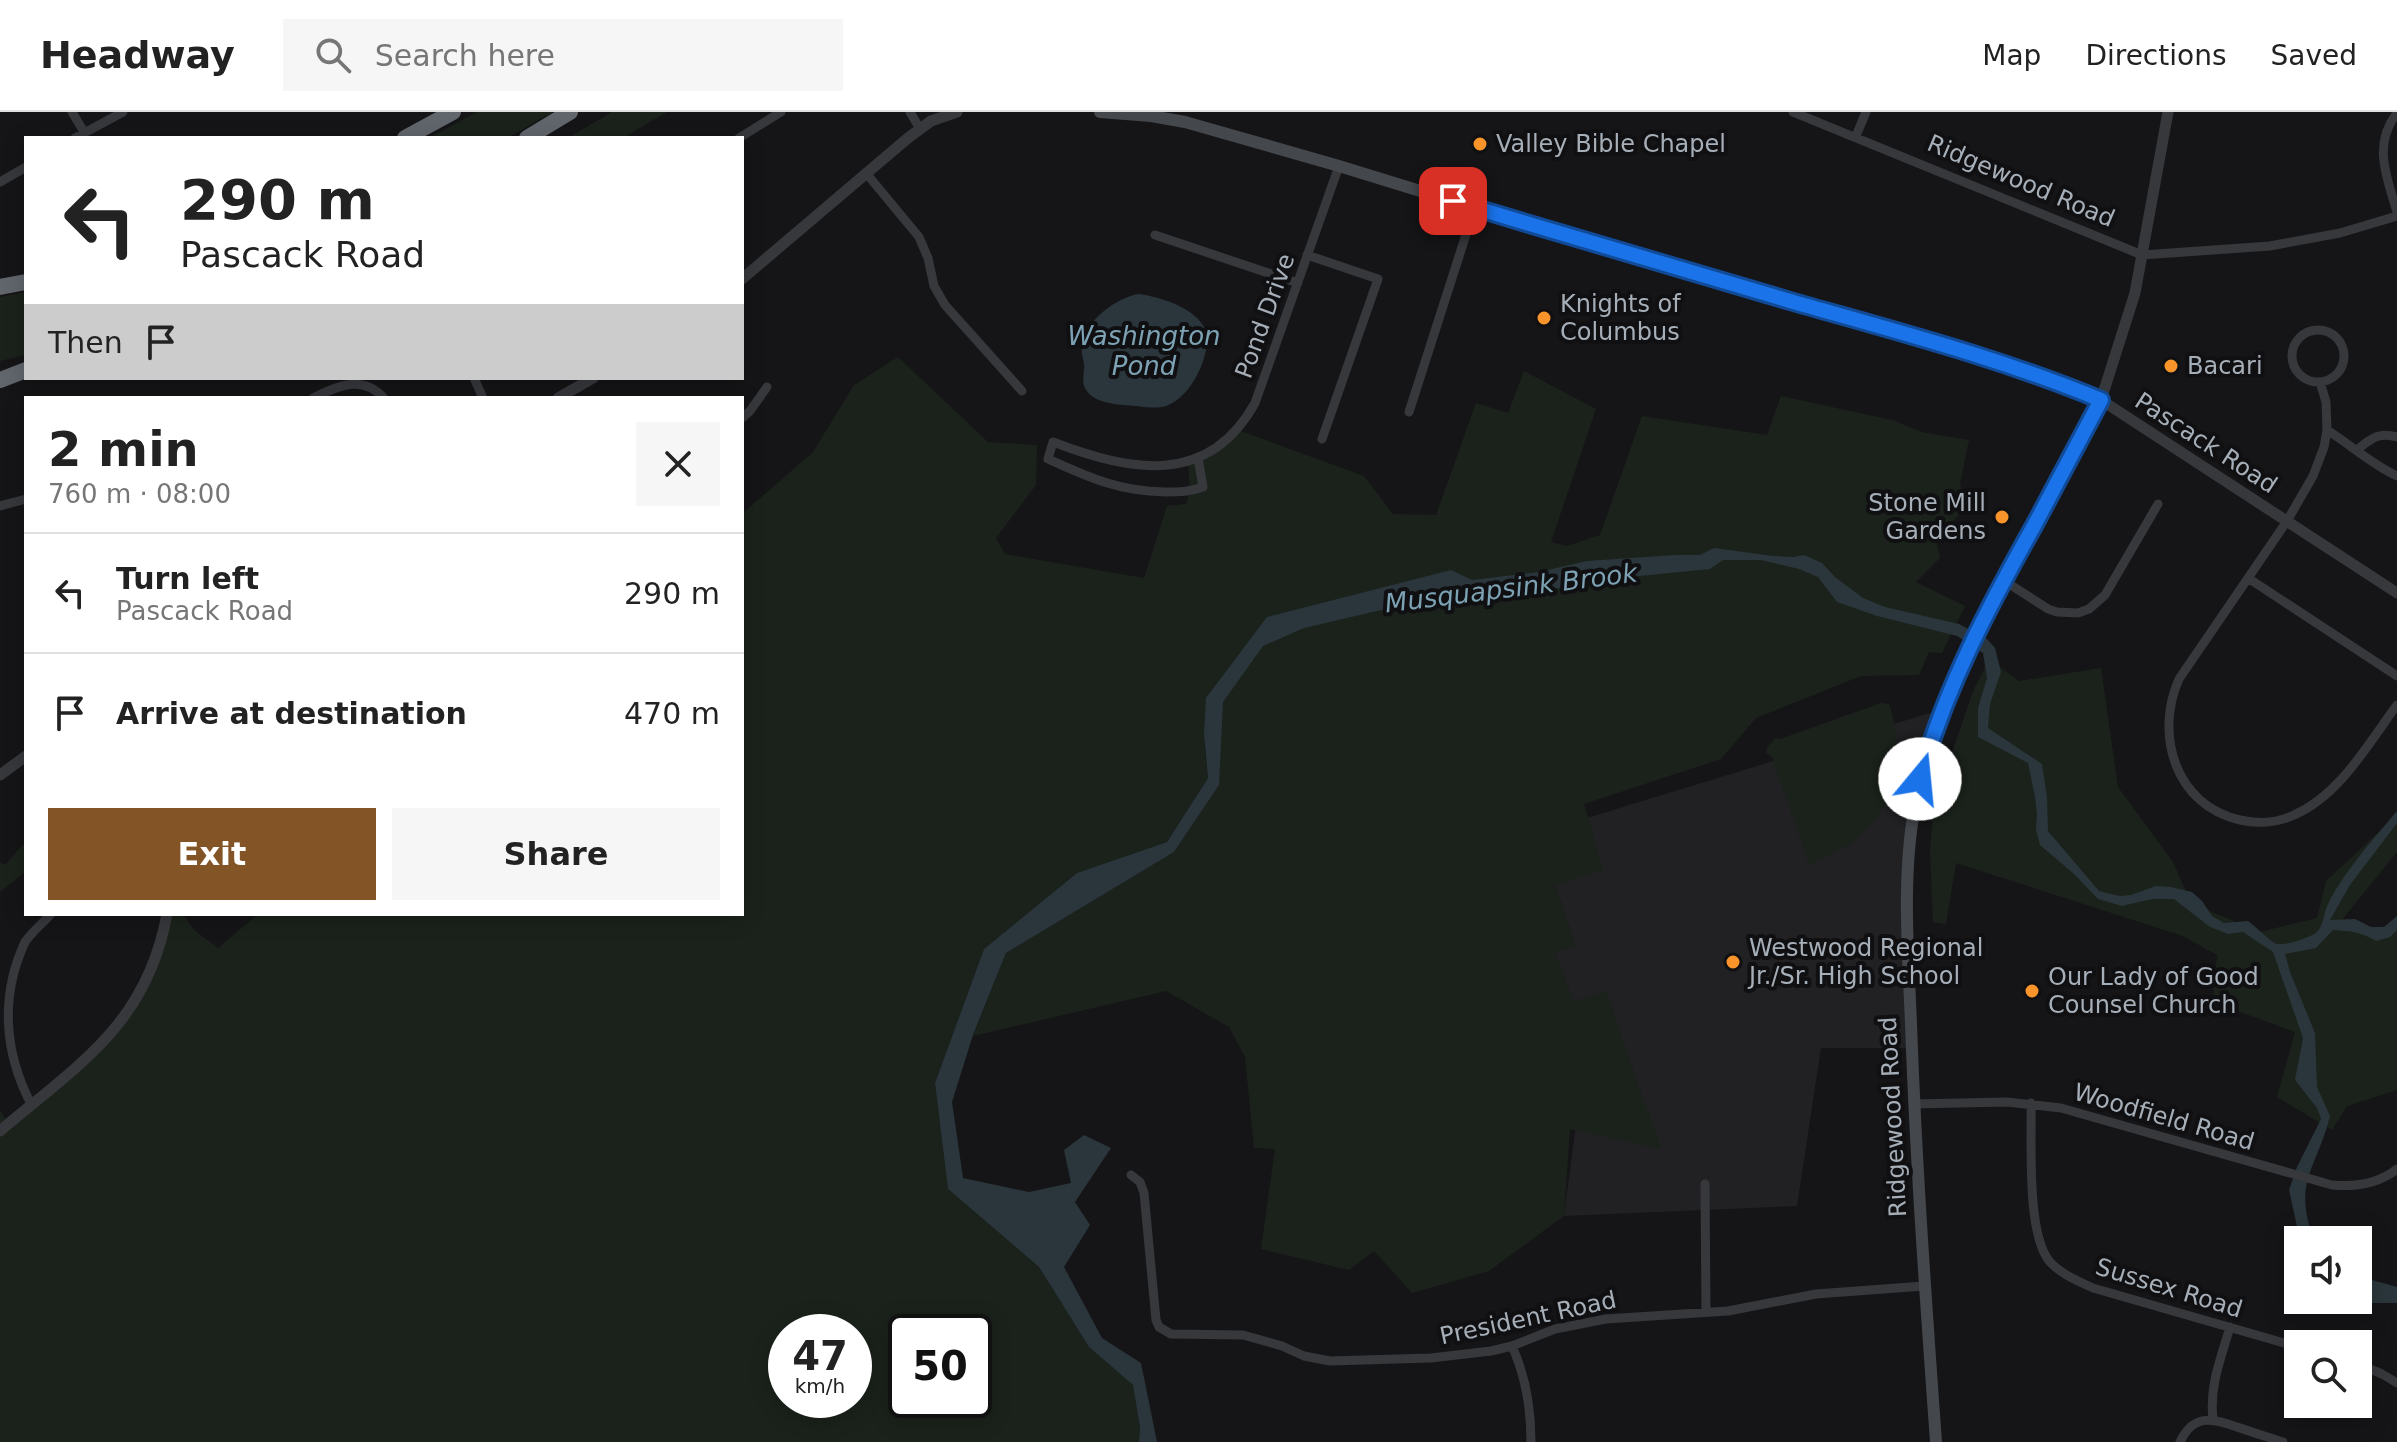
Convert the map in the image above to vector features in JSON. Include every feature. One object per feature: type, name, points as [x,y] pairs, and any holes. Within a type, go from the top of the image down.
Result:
[{"type":"highway","points":[[409,136],[453,112]]},
{"type":"highway","points":[[530,136],[570,112]]},
{"type":"highway","points":[[0,287],[24,282]]},
{"type":"highway","points":[[0,377],[24,370]]},
{"type":"main road","name":"Pascack Road","points":[[1100,112],[1175,116],[1589,243],[1965,351],[2101,400]]},
{"type":"main road","name":"Ridgewood Road","points":[[1936,1442],[1913,1104],[1908,917],[1916,796],[1943,709],[1966,655],[2101,400]]},
{"type":"street","points":[[72,112],[79,135],[123,112]]},
{"type":"street","points":[[742,136],[781,112]]},
{"type":"street","points":[[910,112],[920,129]]},
{"type":"street","points":[[744,277],[920,129],[931,121],[957,112]]},
{"type":"street","name":"Ridgewood Road","points":[[1793,112],[2142,255]]},
{"type":"street","points":[[1856,136],[1866,112]]},
{"type":"street","points":[[2101,400],[2135,293],[2168,112]]},
{"type":"street","points":[[2142,255],[2270,246],[2340,233],[2397,214],[2381,151],[2387,129],[2397,113]]},
{"type":"street","name":"Pond Drive","points":[[1198,458],[1203,487],[1190,492],[1136,492],[1098,482],[1048,459],[1053,442],[1085,455],[1125,464],[1168,465],[1198,458],[1227,440],[1247,418],[1255,403],[1339,166]]},
{"type":"street","points":[[0,182],[24,168]]},
{"type":"street","points":[[866,173],[919,237],[938,296],[1022,391]]},
{"type":"street","points":[[1409,412],[1471,219],[1472,207]]},
{"type":"street","points":[[1155,235],[1298,283]]},
{"type":"street","points":[[1307,255],[1378,279],[1322,439]]},
{"type":"street","points":[[2316,331],[2338,340],[2344,355],[2340,370],[2328,381],[2320,382],[2303,378],[2297,371],[2292,354],[2300,338],[2316,331]]},
{"type":"street","points":[[562,396],[590,380]]},
{"type":"street","points":[[2320,382],[2326,402],[2327,430],[2318,463],[2287,521],[2179,679],[2167,724],[2173,760],[2196,798],[2218,813],[2245,822],[2261,823],[2290,817],[2312,805],[2348,771],[2397,705]]},
{"type":"street","points":[[317,396],[343,384],[353,383],[371,387],[382,396]]},
{"type":"street","points":[[744,416],[767,387]]},
{"type":"street","name":"Pascack Road","points":[[2101,400],[2397,593]]},
{"type":"street","points":[[2327,430],[2358,449],[2369,461],[2397,476]]},
{"type":"street","points":[[2358,449],[2370,439],[2385,434],[2397,437]]},
{"type":"street","points":[[0,506],[24,500]]},
{"type":"street","points":[[2003,580],[2048,609],[2078,613],[2089,609],[2105,595],[2158,504]]},
{"type":"street","points":[[2248,578],[2397,676]]},
{"type":"street","points":[[0,775],[24,757]]},
{"type":"street","points":[[31,1104],[9,1054],[4,1032],[5,996],[12,969],[26,941],[49,916]]},
{"type":"street","points":[[0,1131],[100,1045],[131,1007],[154,963],[166,916]]},
{"type":"street","name":"Woodfield Road","points":[[1913,1104],[2031,1103],[2061,1108],[2332,1185],[2363,1185],[2397,1169]]},
{"type":"street","name":"Sussex Road","points":[[2031,1103],[2034,1223],[2050,1261],[2093,1288],[2284,1343]]},
{"type":"street","name":"President Road","points":[[1131,1175],[1140,1182],[1144,1193],[1156,1320],[1164,1332],[1243,1335],[1304,1356],[1351,1362],[1456,1356],[1512,1346],[1545,1332],[1580,1323],[1738,1309],[1816,1294],[1924,1286]]},
{"type":"street","points":[[1705,1184],[1706,1312]]},
{"type":"street","points":[[2213,1419],[2214,1379],[2230,1327]]},
{"type":"street","points":[[1512,1346],[1527,1386],[1531,1442]]},
{"type":"street","points":[[2372,1370],[2397,1383]]},
{"type":"street","points":[[2180,1442],[2194,1425],[2213,1419],[2283,1442]]},
{"type":"shaded area","points":[[477,112],[553,112],[511,136],[433,136]]},
{"type":"shaded area","points":[[612,112],[667,112],[626,136],[571,136]]},
{"type":"shaded area","points":[[24,292],[24,355],[0,361],[0,297]]},
{"type":"shaded area","points":[[898,357],[988,442],[1037,445],[1036,485],[996,538],[1005,554],[1144,578],[1167,506],[1186,504],[1190,492],[1188,461],[1238,430],[1364,476],[1393,514],[1436,515],[1476,403],[1508,413],[1524,371],[1596,409],[1551,542],[1567,546],[1600,535],[1642,416],[1767,435],[1781,396],[1892,420],[1922,432],[1969,440],[1960,483],[1966,508],[1951,523],[1933,528],[1940,558],[1916,582],[1965,606],[1942,653],[1929,652],[1919,675],[1861,676],[1756,718],[1721,759],[1584,804],[1603,869],[1555,886],[1575,945],[1554,952],[1574,1001],[1606,991],[1661,1149],[1570,1129],[1564,1216],[1489,1271],[1412,1293],[1374,1251],[1349,1270],[1261,1249],[1275,1149],[1254,1148],[1245,1057],[1229,1027],[1166,991],[973,1036],[1006,953],[1174,852],[1219,785],[1204,741],[1208,778],[1167,842],[1077,873],[984,949],[935,1083],[948,1189],[1039,1267],[1089,1347],[1133,1385],[1140,1428],[1139,1442],[0,1442],[0,1110],[8,1123],[100,1046],[131,1007],[166,916],[184,916],[194,930],[218,948],[256,916],[744,916],[744,512],[813,452],[854,385]]},
{"type":"shaded area","points":[[1992,654],[1996,664],[2019,681],[2101,668],[2118,787],[2173,862],[2188,896],[2205,909],[2260,932],[2317,918],[2326,881],[2397,812],[2397,852],[2337,926],[2383,933],[2397,919],[2397,1090],[2347,1106],[2332,1130],[2277,1097],[2295,1032],[2213,1002],[2217,955],[2183,936],[1956,863],[1946,924],[1933,922],[1930,851],[1934,806],[1973,691]]},
{"type":"shaded area","points":[[1881,703],[1889,704],[1897,739],[1895,775],[1890,793],[1872,824],[1858,837],[1809,865],[1772,757],[1766,753],[1767,747],[1776,738]]},
{"type":"shaded area","name":"Westwood Regional Jr./Sr. High School","points":[[1943,709],[1912,825],[1911,1048],[1821,1048],[1797,1206],[1564,1216],[1576,1124],[1606,991],[1574,1002],[1554,952],[1575,945],[1555,886],[1587,818]]},
{"type":"shaded area","points":[[24,843],[24,873],[0,892],[0,863],[6,864]]},
{"type":"water","name":"Washington Pond","points":[[1138,294],[1168,301],[1189,312],[1204,327],[1207,336],[1204,358],[1193,382],[1179,398],[1166,406],[1107,403],[1092,396],[1084,385],[1082,348],[1089,328],[1102,312]]},
{"type":"water","name":"Musquapsink Brook","points":[[1714,548],[1773,556],[1804,555],[1822,563],[1863,598],[1885,607],[1959,624],[1987,639],[1995,648],[2001,672],[1990,704],[1988,728],[2042,764],[2048,831],[2099,891],[2120,896],[2156,886],[2192,892],[2212,916],[2224,923],[2248,921],[2275,943],[2293,942],[2318,931],[2329,902],[2343,879],[2397,811],[2397,823],[2350,885],[2330,920],[2355,919],[2371,927],[2384,927],[2397,916],[2397,930],[2390,937],[2376,941],[2360,934],[2333,930],[2316,948],[2285,954],[2315,1033],[2317,1087],[2330,1116],[2306,1189],[2305,1203],[2310,1226],[2297,1226],[2289,1190],[2321,1119],[2317,1108],[2295,1080],[2303,1038],[2273,952],[2243,932],[2228,934],[2210,927],[2174,899],[2152,899],[2122,906],[2098,899],[2040,845],[2028,763],[1978,737],[1978,708],[1987,678],[1983,653],[1957,636],[1877,616],[1837,602],[1818,577],[1761,560],[1723,560],[1710,569],[1609,579],[1573,587],[1469,595],[1377,611],[1304,628],[1263,646],[1223,702],[1219,785],[1174,852],[1006,953],[973,1035],[952,1102],[963,1178],[1029,1192],[1071,1183],[1064,1150],[1084,1135],[1111,1148],[1075,1202],[1090,1225],[1064,1267],[1102,1338],[1141,1363],[1157,1442],[1139,1442],[1140,1428],[1133,1385],[1089,1347],[1039,1267],[948,1189],[935,1083],[984,949],[1077,873],[1167,842],[1208,778],[1204,734],[1206,698],[1267,617],[1451,570],[1472,580],[1539,572],[1587,561],[1700,555]]},
{"type":"water","points":[[2372,1280],[2397,1287],[2397,1303],[2372,1303]]},
{"type":"place","name":"Valley Bible Chapel","points":[[1480,144]]},
{"type":"place","name":"Knights of Columbus","points":[[1544,318]]},
{"type":"place","name":"Bacari","points":[[2171,366]]},
{"type":"place","name":"Stone Mill Gardens","points":[[2002,517]]},
{"type":"place","name":"Westwood Regional Jr./Sr. High School","points":[[1733,962]]},
{"type":"place","name":"Our Lady of Good Counsel Church","points":[[2032,991]]},
{"type":"route","points":[[1453,201],[1965,351],[2101,400],[1966,655],[1943,709],[1920,779]]}]
